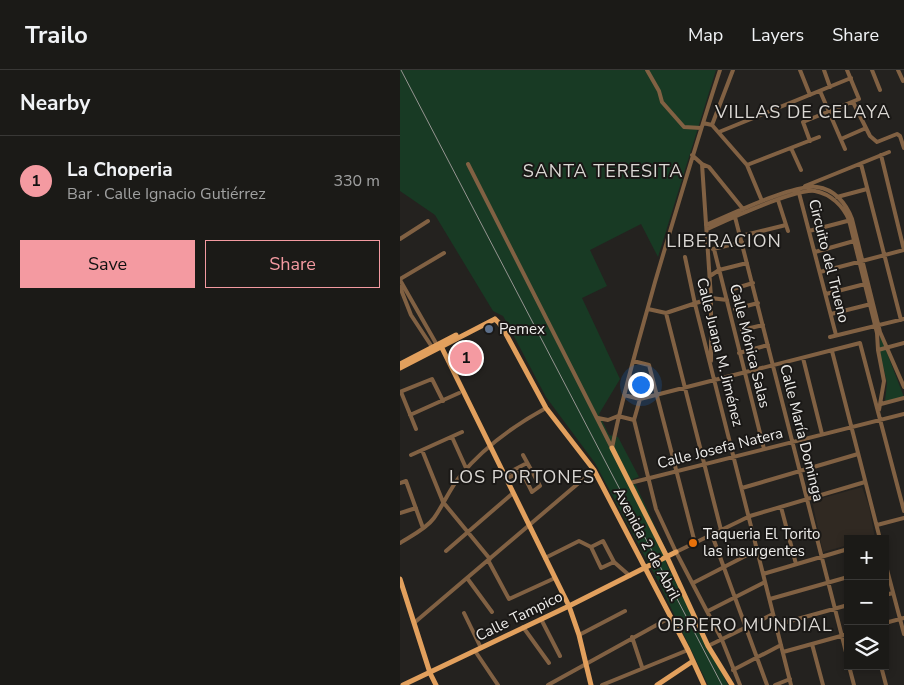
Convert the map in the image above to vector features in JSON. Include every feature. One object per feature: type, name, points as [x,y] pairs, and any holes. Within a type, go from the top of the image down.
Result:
[{"type":"main road","points":[[400,368],[456,334],[486,319],[495,319]]},
{"type":"main road","points":[[400,364],[495,319]]},
{"type":"main road","name":"Avenida 2 de Abril","points":[[495,319],[506,334],[546,408],[594,470],[688,650],[704,685]]},
{"type":"main road","points":[[436,346],[490,445],[569,606],[579,635],[591,685]]},
{"type":"main road","points":[[612,448],[728,685]]},
{"type":"main road","name":"Calle Tampico","points":[[403,685],[569,606],[676,552]]},
{"type":"main road","points":[[400,579],[430,673],[436,685]]},
{"type":"main road","points":[[714,657],[732,685]]},
{"type":"main road","points":[[657,685],[693,661]]},
{"type":"street","points":[[648,70],[660,91],[662,102],[684,126],[701,128]]},
{"type":"street","points":[[612,448],[618,416],[633,361],[692,155],[720,70]]},
{"type":"street","points":[[712,125],[733,70]]},
{"type":"street","points":[[800,70],[810,95]]},
{"type":"street","points":[[824,70],[830,87]]},
{"type":"street","points":[[810,141],[803,122],[859,99],[847,70]]},
{"type":"street","points":[[872,70],[880,90]]},
{"type":"street","points":[[899,70],[903,81]]},
{"type":"street","points":[[719,132],[850,78]]},
{"type":"street","points":[[820,91],[845,149]]},
{"type":"street","points":[[853,102],[870,136],[877,142],[897,134],[900,136],[904,146]]},
{"type":"street","points":[[703,122],[712,125],[747,165],[762,201]]},
{"type":"street","points":[[841,139],[866,128]]},
{"type":"street","points":[[747,165],[819,137]]},
{"type":"street","points":[[791,148],[801,170]]},
{"type":"street","points":[[706,227],[889,152]]},
{"type":"street","points":[[692,155],[702,164],[709,166],[743,209]]},
{"type":"street","points":[[820,272],[904,250],[881,155]]},
{"type":"street","points":[[468,164],[598,417],[612,448]]},
{"type":"street","points":[[702,164],[711,298],[711,366]]},
{"type":"street","points":[[830,337],[902,319],[861,164]]},
{"type":"street","points":[[803,187],[809,186],[825,189],[838,197],[849,210],[854,242],[861,261],[870,304],[904,388]]},
{"type":"street","points":[[833,199],[867,189]]},
{"type":"street","points":[[734,215],[762,201],[816,191],[833,199],[846,212],[850,220],[877,325],[878,350],[884,381],[879,412]]},
{"type":"street","name":"Circuito del Trueno","points":[[799,193],[836,335]]},
{"type":"street","points":[[777,198],[788,231]]},
{"type":"street","name":"Calle María Dominga","points":[[734,215],[748,263],[844,646]]},
{"type":"street","points":[[810,231],[850,220]]},
{"type":"street","points":[[400,239],[428,221]]},
{"type":"street","points":[[741,236],[786,225]]},
{"type":"street","points":[[708,250],[742,242]]},
{"type":"street","points":[[815,252],[854,242]]},
{"type":"street","name":"Calle Mónica Salas","points":[[714,249],[764,449]]},
{"type":"street","points":[[436,346],[400,279],[444,253]]},
{"type":"street","name":"Calle Juana M. Jiménez","points":[[685,257],[695,304],[750,516],[791,685]]},
{"type":"street","points":[[710,276],[719,270],[748,263]]},
{"type":"street","points":[[733,289],[753,283]]},
{"type":"street","points":[[826,294],[865,284]]},
{"type":"street","points":[[400,287],[411,315],[436,346]]},
{"type":"street","points":[[648,309],[666,313],[711,298],[727,300]]},
{"type":"street","points":[[735,309],[758,304]]},
{"type":"street","points":[[831,314],[870,304]]},
{"type":"street","points":[[666,313],[721,530]]},
{"type":"street","points":[[742,330],[763,324]]},
{"type":"street","points":[[624,395],[640,399],[860,343],[904,511]]},
{"type":"street","points":[[878,350],[904,343]]},
{"type":"street","points":[[740,353],[768,345]]},
{"type":"street","points":[[832,351],[879,535]]},
{"type":"street","points":[[803,358],[822,434]]},
{"type":"street","points":[[633,361],[649,365],[695,543]]},
{"type":"street","points":[[416,429],[400,392],[432,379],[443,401]]},
{"type":"street","points":[[410,415],[459,393]]},
{"type":"street","points":[[881,404],[904,398]]},
{"type":"street","points":[[640,399],[634,420],[656,509],[722,640],[740,685]]},
{"type":"street","points":[[400,544],[434,518],[466,468],[490,445],[519,423],[546,408]]},
{"type":"street","name":"Calle Josefa Natera","points":[[630,483],[904,414]]},
{"type":"street","points":[[598,417],[608,420],[618,416],[634,420]]},
{"type":"street","points":[[411,455],[462,432]]},
{"type":"street","points":[[452,437],[466,468]]},
{"type":"street","points":[[422,450],[443,502],[489,560],[509,599],[556,578]]},
{"type":"street","points":[[742,488],[858,454]]},
{"type":"street","points":[[505,477],[518,473],[523,474],[532,492],[540,486],[523,455]]},
{"type":"street","points":[[505,477],[527,463]]},
{"type":"street","points":[[414,623],[594,470]]},
{"type":"street","points":[[400,483],[406,481],[423,528]]},
{"type":"street","points":[[676,552],[750,516],[865,482]]},
{"type":"street","points":[[446,551],[513,494]]},
{"type":"street","points":[[781,507],[796,564]]},
{"type":"street","points":[[400,513],[416,508]]},
{"type":"street","points":[[877,525],[904,518]]},
{"type":"street","points":[[712,535],[767,685]]},
{"type":"street","points":[[545,558],[579,541],[591,547],[601,568],[614,562]]},
{"type":"street","points":[[591,547],[603,541],[614,562],[630,576]]},
{"type":"street","points":[[693,583],[757,550]]},
{"type":"street","points":[[763,574],[844,550]]},
{"type":"street","points":[[889,577],[902,618],[904,634]]},
{"type":"street","points":[[467,578],[492,612]]},
{"type":"street","points":[[770,599],[844,578]]},
{"type":"street","points":[[708,611],[765,582]]},
{"type":"street","points":[[889,594],[893,593]]},
{"type":"street","points":[[776,625],[844,606]]},
{"type":"street","points":[[579,635],[625,610]]},
{"type":"street","points":[[464,613],[478,649],[498,685]]},
{"type":"street","points":[[708,646],[773,614]]},
{"type":"street","points":[[548,685],[671,617]]},
{"type":"street","points":[[889,622],[902,618]]},
{"type":"street","points":[[541,619],[560,656]]},
{"type":"street","points":[[523,627],[549,663]]},
{"type":"street","points":[[783,652],[844,635]]},
{"type":"street","points":[[632,637],[642,667]]},
{"type":"street","points":[[812,644],[823,685]]},
{"type":"street","points":[[733,670],[781,645]]},
{"type":"street","points":[[602,685],[642,667],[688,650]]},
{"type":"street","points":[[851,670],[854,685]]},
{"type":"street","points":[[882,670],[886,685]]},
{"type":"street","points":[[775,685],[790,679]]},
{"type":"shaded area","points":[[862,487],[869,506],[874,535],[844,535],[844,546],[823,552],[812,501]]},
{"type":"green space","points":[[400,70],[716,70],[658,257],[641,224],[590,250],[607,286],[582,298],[620,379],[599,414],[609,435],[618,437],[639,477],[633,479],[667,552],[666,563],[728,685],[708,685],[659,583],[595,463],[546,397],[503,316],[493,311],[435,215],[400,191]]},
{"type":"green space","points":[[880,335],[904,397],[885,401],[887,383],[880,353]]},
{"type":"railway","points":[[401,70],[722,685]]},
{"type":"place","name":"Pemex","points":[[489,329]]},
{"type":"place","name":"La Choperia","points":[[466,358]]},
{"type":"place","name":"Taqueria El Torito las insurgentes","points":[[693,543]]},
{"type":"district","name":"VILLAS DE CELAYA","points":[[803,112]]},
{"type":"district","name":"SANTA TERESITA","points":[[603,171]]},
{"type":"district","name":"LIBERACION","points":[[724,241]]},
{"type":"district","name":"LOS PORTONES","points":[[522,477]]},
{"type":"district","name":"OBRERO MUNDIAL","points":[[745,625]]}]
